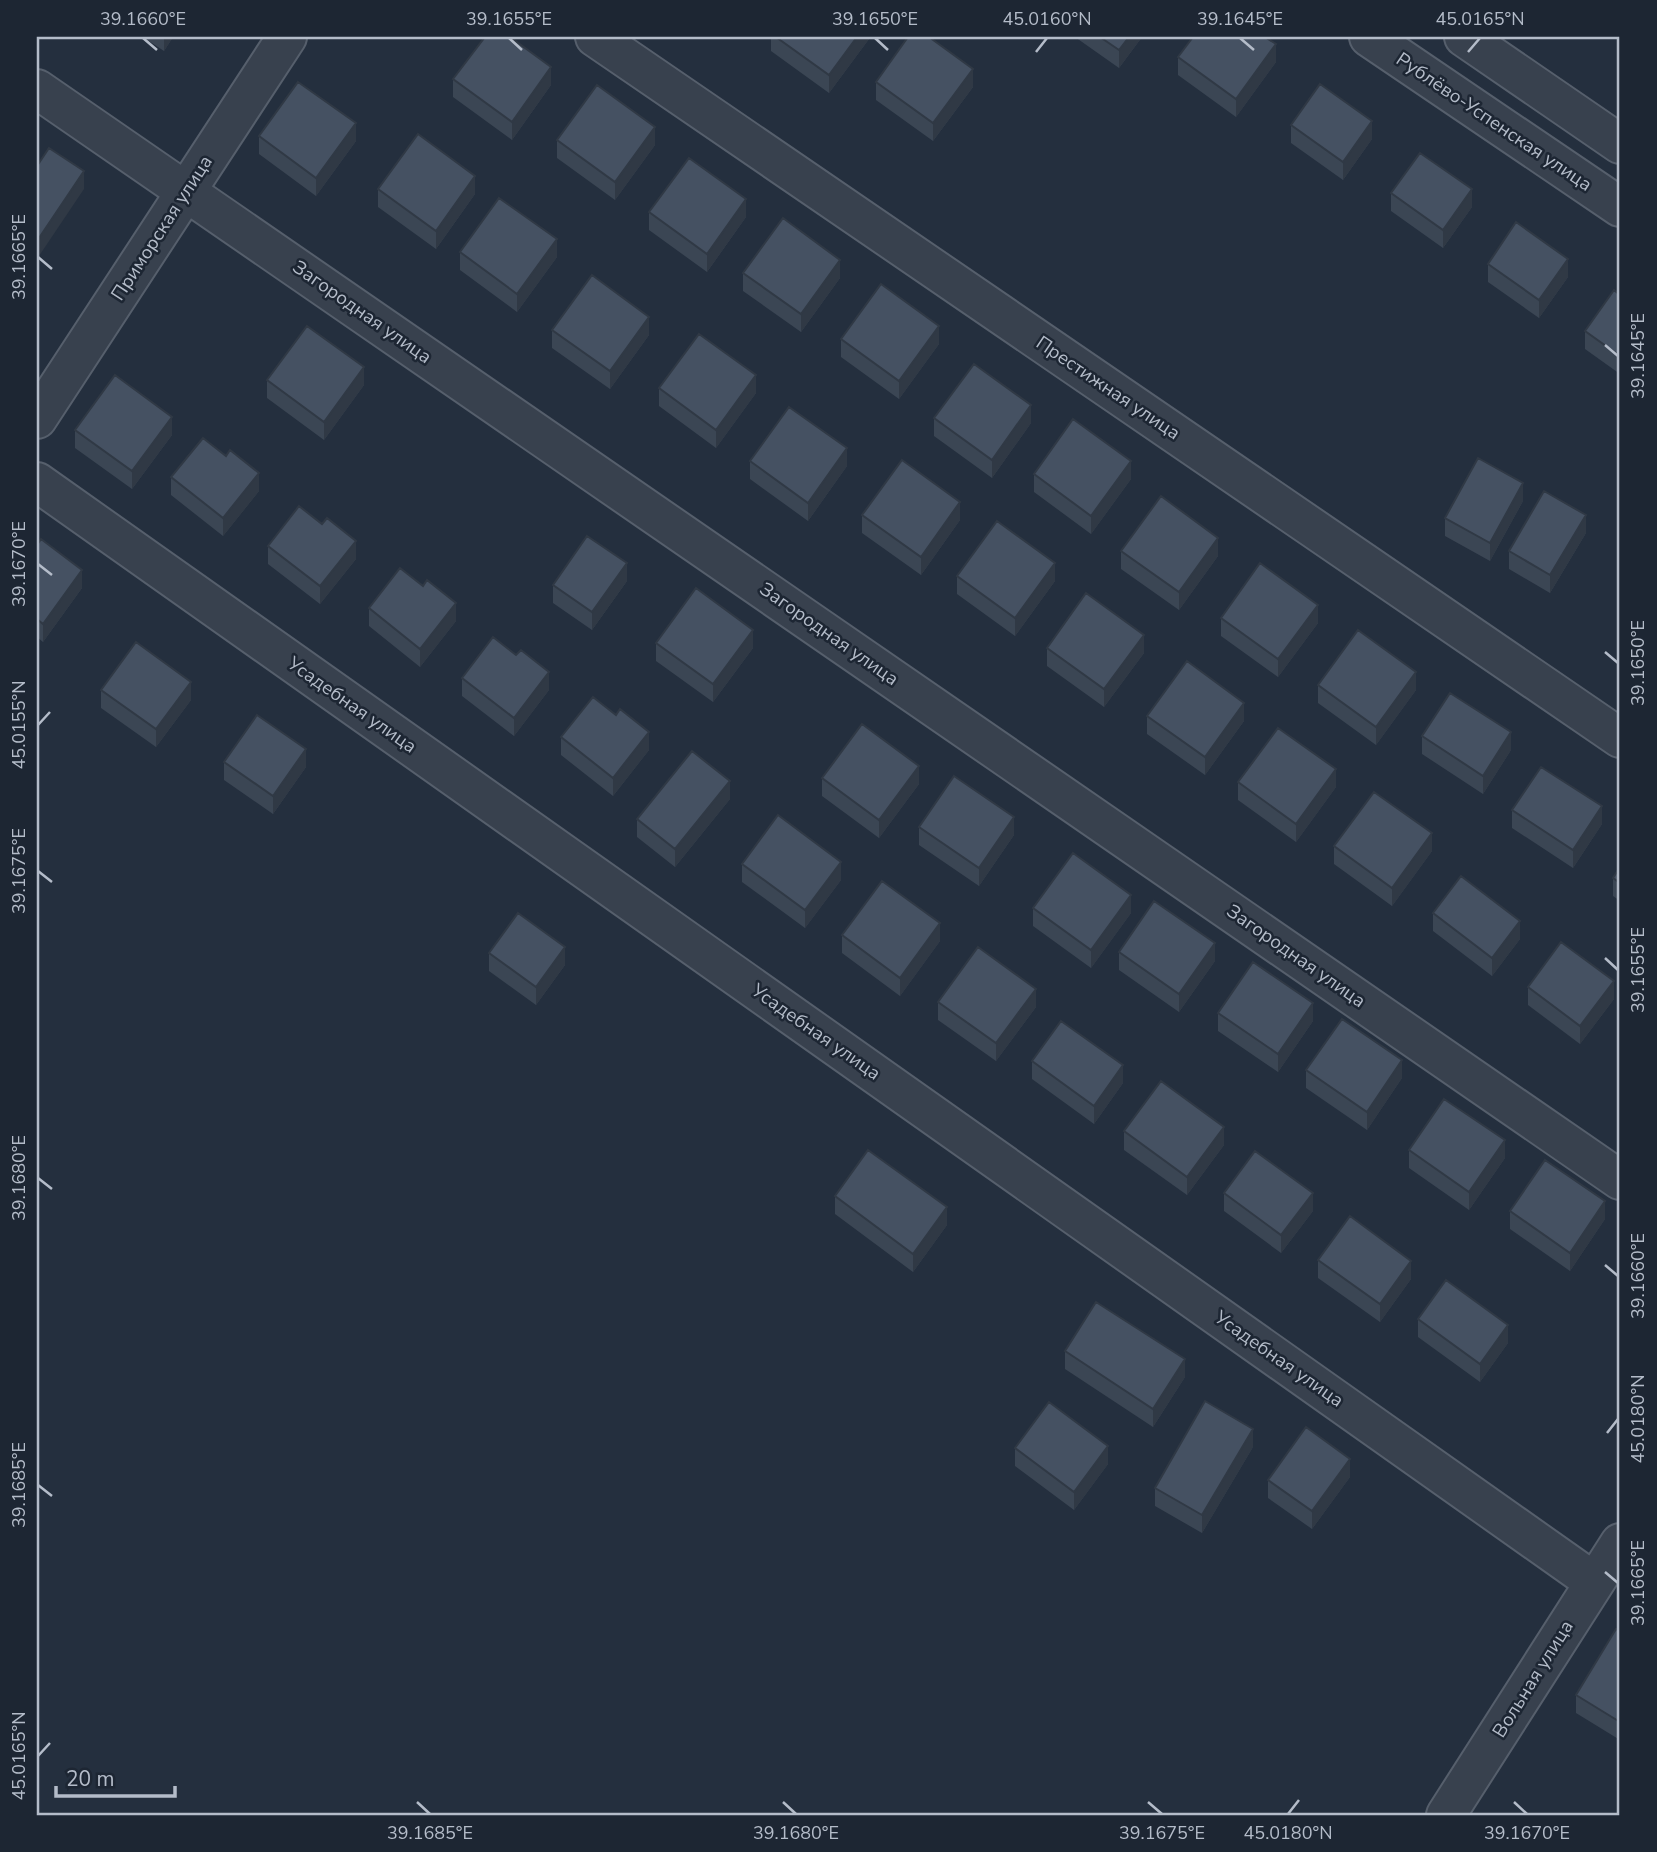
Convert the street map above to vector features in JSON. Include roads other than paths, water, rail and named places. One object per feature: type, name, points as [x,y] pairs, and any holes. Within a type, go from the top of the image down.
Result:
[{"type":"street","name":"Приморская улица","points":[[37,419],[287,37]]},
{"type":"street","name":"Престижная улица","points":[[595,37],[1620,738]]},
{"type":"street","name":"Рублёво-Успенская улица","points":[[1368,37],[1620,207]]},
{"type":"street","points":[[1464,37],[1620,144]]},
{"type":"street","name":"Загородная улица","points":[[37,89],[1620,1180]]},
{"type":"street","name":"Усадебная улица","points":[[37,482],[1594,1582]]},
{"type":"street","name":"Вольная улица","points":[[1446,1815],[1620,1543]]}]
